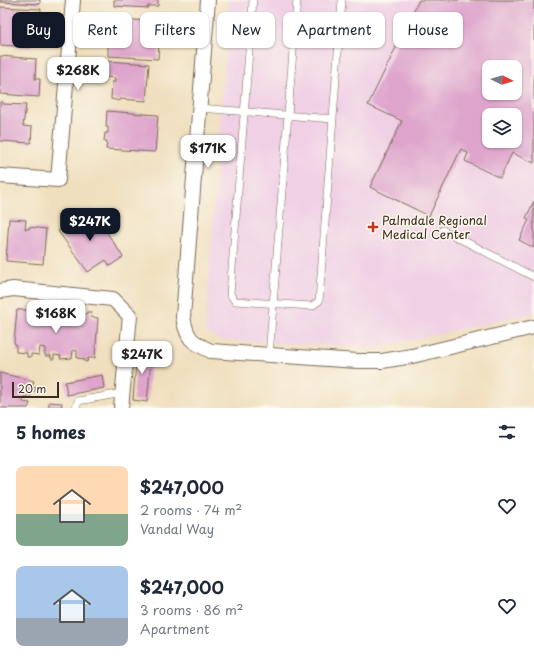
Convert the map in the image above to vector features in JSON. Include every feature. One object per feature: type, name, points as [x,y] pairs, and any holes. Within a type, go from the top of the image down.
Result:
[{"type":"street","points":[[0,176],[58,180],[72,0]]},
{"type":"street","points":[[208,0],[183,317],[186,333],[194,344],[212,351],[269,356],[382,361],[412,356],[534,327]]},
{"type":"street","points":[[0,291],[13,289],[113,299],[130,316],[121,408]]},
{"type":"lane","points":[[253,0],[230,294],[235,301],[312,306],[319,301],[342,0]]},
{"type":"lane","points":[[269,356],[297,0]]},
{"type":"lane","points":[[200,108],[332,119]]},
{"type":"lane","points":[[443,230],[534,277]]},
{"type":"lane","points":[[76,408],[78,401],[122,393]]},
{"type":"shaded area","name":"Palmdale Regional Medical Center","points":[[229,0],[534,0],[534,313],[375,348],[218,340],[205,331],[226,48],[275,48],[275,12],[228,12]]},
{"type":"building","points":[[0,0],[40,0],[40,4],[0,2]]},
{"type":"building","points":[[114,0],[158,0],[158,6],[148,6],[148,8],[114,6]]},
{"type":"building","name":"Palmdale Regional Medical Center","points":[[419,0],[534,0],[534,163],[512,153],[500,178],[465,161],[468,153],[461,149],[429,216],[370,187],[402,121],[368,105],[396,48],[463,48],[463,12],[413,12]]},
{"type":"building","points":[[0,7],[41,9],[41,12],[12,12],[12,46],[0,45]]},
{"type":"building","points":[[132,20],[140,20],[140,48],[159,48],[158,59],[108,56],[108,48],[132,48]]},
{"type":"building","points":[[0,56],[36,59],[35,79],[40,79],[39,97],[0,94]]},
{"type":"building","points":[[107,61],[149,64],[146,101],[120,99],[120,101],[111,99],[112,82],[115,82],[115,78],[106,77]]},
{"type":"building","points":[[0,102],[3,102],[3,104],[26,105],[23,126],[32,127],[31,143],[0,141]]},
{"type":"building","points":[[107,111],[158,115],[155,152],[106,149],[107,141],[104,141],[105,133],[108,133],[108,127],[106,127]]},
{"type":"building","name":"Palmdale Regional Medical Center","points":[[534,201],[534,248],[519,240],[529,220],[526,218]]},
{"type":"building","points":[[90,210],[102,225],[123,257],[110,266],[106,260],[88,272],[58,231],[72,221],[74,223],[78,220],[76,218]]},
{"type":"building","points":[[9,219],[26,220],[25,229],[29,229],[29,227],[46,229],[43,264],[6,261]]},
{"type":"building","points":[[29,307],[35,308],[35,311],[42,312],[42,318],[47,318],[48,312],[54,313],[55,310],[58,310],[58,315],[64,315],[65,312],[75,315],[74,322],[80,322],[81,314],[92,312],[91,317],[98,318],[95,358],[88,358],[87,362],[84,361],[84,359],[77,358],[77,351],[73,350],[72,358],[60,359],[61,356],[54,355],[54,359],[51,359],[51,356],[45,356],[45,348],[40,347],[39,355],[31,354],[31,357],[27,357],[27,353],[16,352],[16,344],[14,343],[17,310],[29,310]]},
{"type":"building","points":[[137,349],[152,350],[147,402],[133,400]]},
{"type":"building","points":[[0,373],[34,381],[32,387],[36,388],[34,392],[32,392],[30,398],[24,396],[23,402],[30,403],[28,408],[0,408]]},
{"type":"building","points":[[102,375],[104,388],[67,395],[65,382]]},
{"type":"building","points":[[49,402],[62,403],[61,408],[49,408]]},
{"type":"place","name":"Palmdale Regional Medical Center","points":[[373,227]]}]
